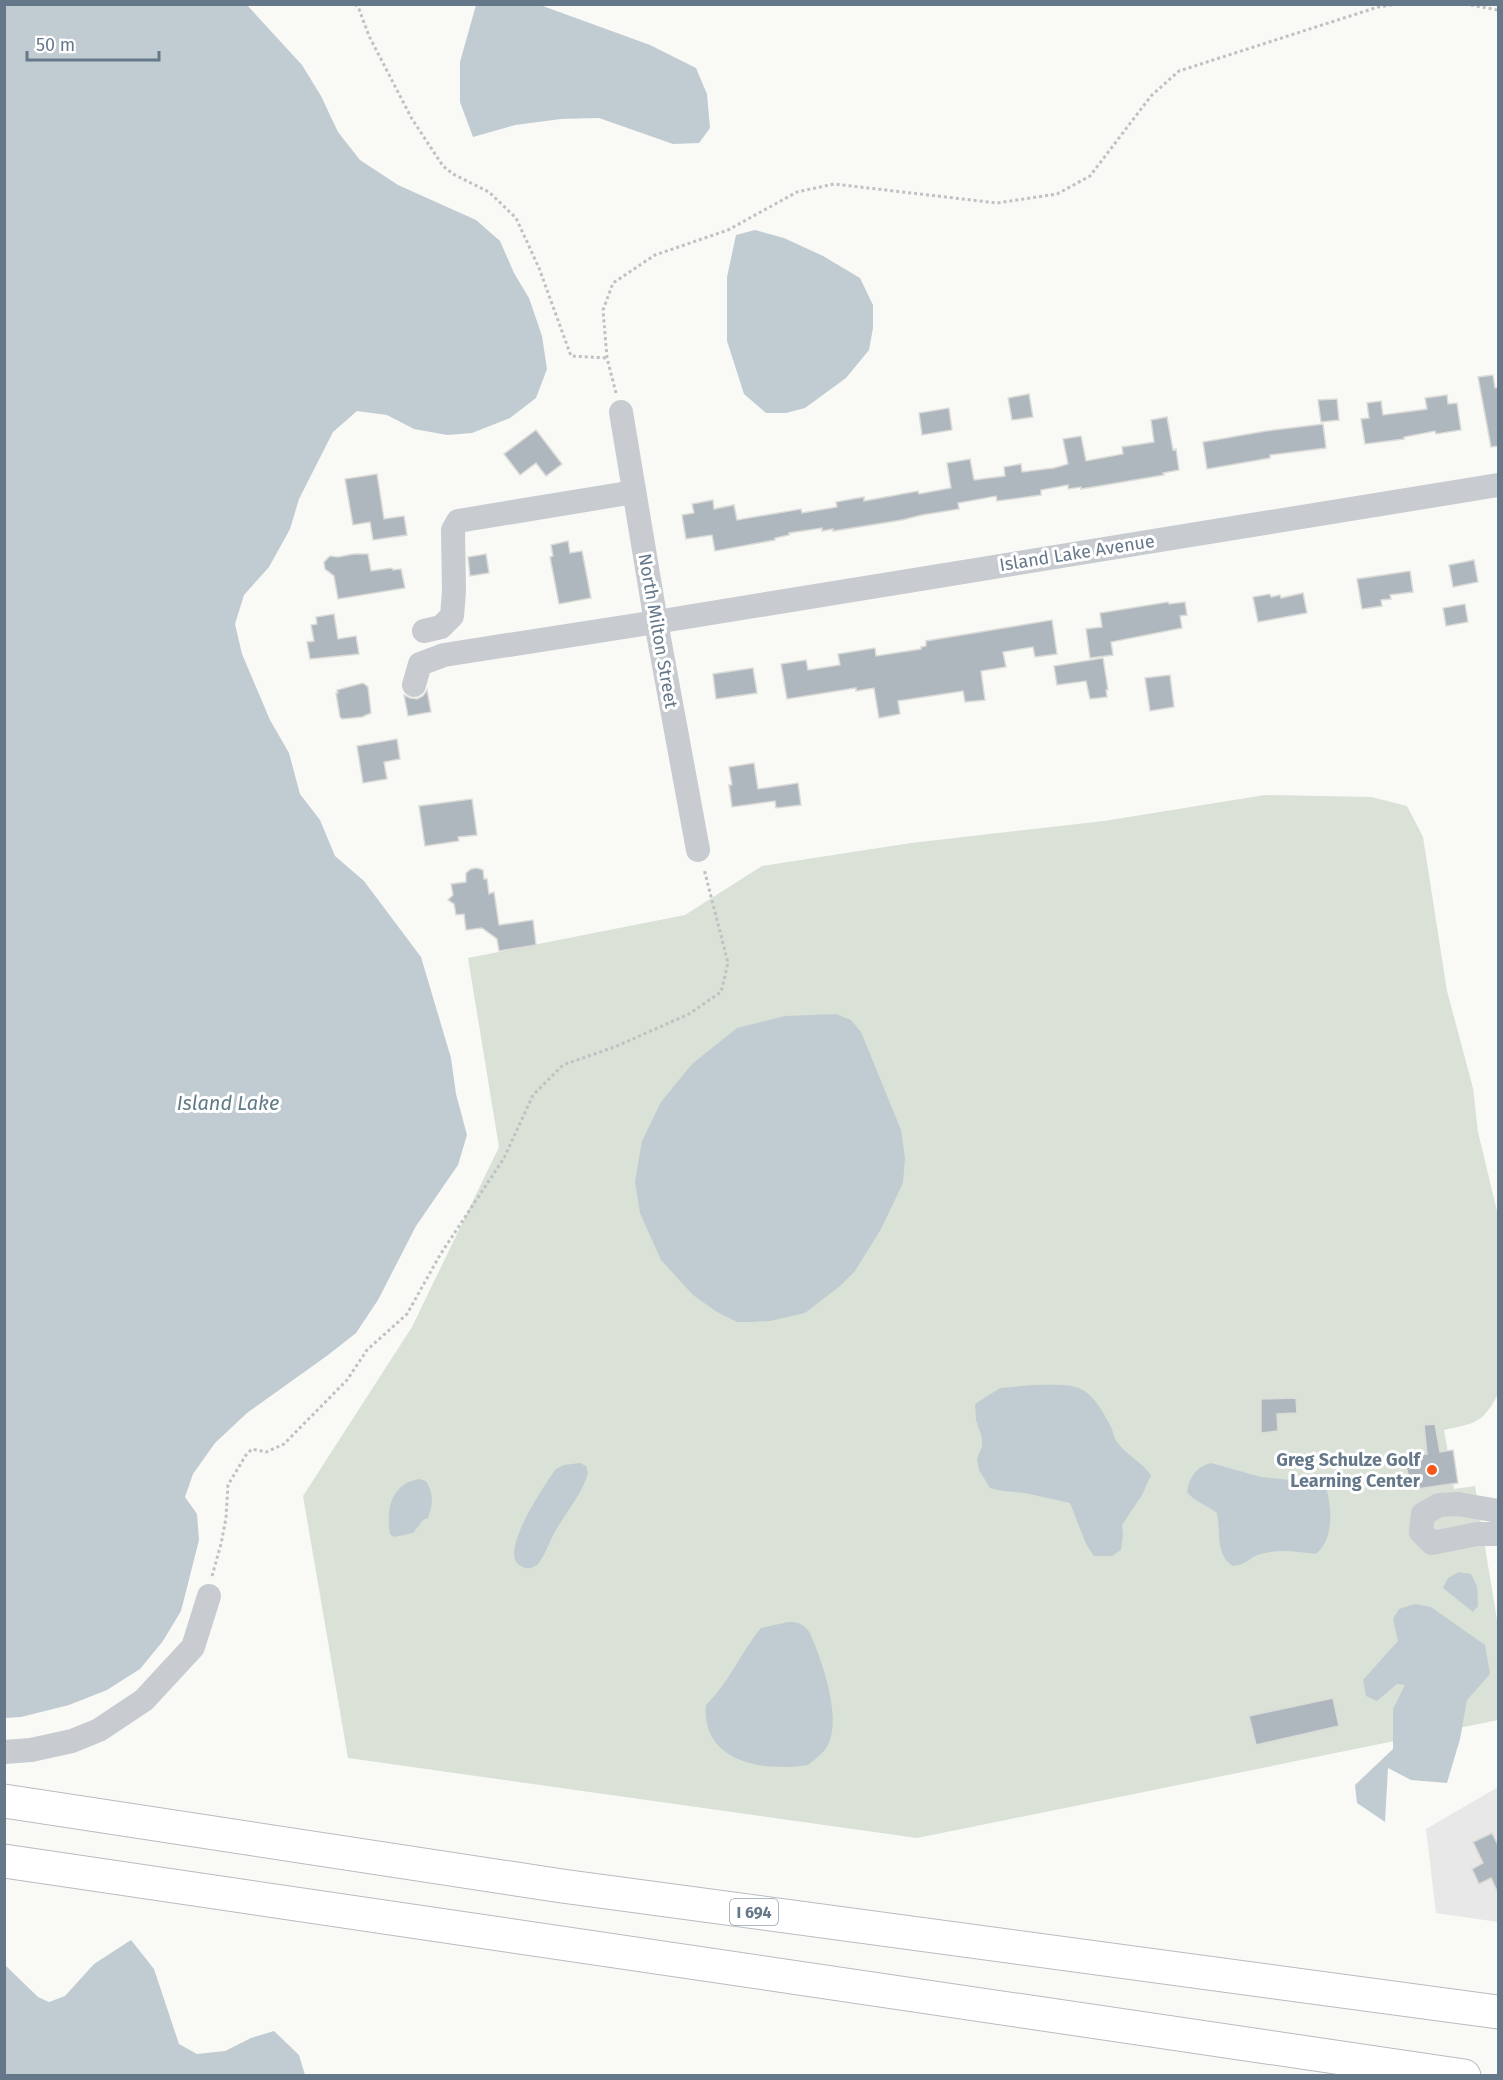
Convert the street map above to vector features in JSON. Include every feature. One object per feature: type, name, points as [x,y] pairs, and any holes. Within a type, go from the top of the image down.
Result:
[{"type":"highway","name":"I 694","points":[[4,1801],[562,1886],[1498,2012]]},
{"type":"highway","points":[[4,1861],[1464,2076]]},
{"type":"street","name":"North Milton Street","points":[[621,412],[656,622],[698,850]]},
{"type":"street","name":"Island Lake Avenue","points":[[414,685],[420,664],[444,655],[1498,485]]},
{"type":"street","points":[[424,631],[441,627],[452,616],[453,530],[458,521],[634,492]]},
{"type":"street","points":[[1498,1510],[1458,1504],[1439,1505],[1423,1514],[1421,1532],[1432,1543],[1478,1534],[1498,1534]]},
{"type":"street","points":[[4,1752],[31,1750],[72,1741],[99,1730],[144,1700],[193,1647],[209,1596]]},
{"type":"path","points":[[355,4],[412,119],[443,166],[453,174],[489,192],[516,218],[539,268],[571,356],[607,358]]},
{"type":"path","points":[[621,412],[607,358],[603,310],[613,283],[655,255],[728,230],[797,192],[834,184],[997,203],[1057,194],[1090,176],[1151,96],[1179,71],[1378,7],[1396,4]]},
{"type":"path","points":[[1465,4],[1498,9]]},
{"type":"path","points":[[209,1596],[226,1518],[228,1485],[246,1455],[252,1449],[266,1452],[284,1444],[347,1380],[366,1350],[407,1314],[440,1255],[504,1158],[533,1095],[563,1065],[617,1046],[689,1014],[721,992],[728,963],[698,850]]},
{"type":"shaded area","points":[[1265,795],[1371,797],[1407,806],[1423,837],[1447,991],[1473,1088],[1478,1132],[1497,1211],[1498,1394],[1487,1412],[1476,1421],[1444,1430],[1454,1489],[1475,1486],[1498,1626],[1498,1720],[917,1838],[348,1758],[303,1496],[412,1327],[499,1147],[468,958],[685,915],[762,866],[911,843],[1104,821]]},
{"type":"shaded area","points":[[1498,1787],[1498,1922],[1436,1913],[1426,1829]]},
{"type":"water","name":"Island Lake","points":[[4,5],[247,5],[302,65],[321,96],[338,132],[360,160],[398,185],[476,220],[500,241],[514,273],[529,298],[542,336],[547,369],[536,398],[510,418],[472,433],[447,435],[414,429],[387,415],[357,411],[333,432],[299,499],[290,529],[269,567],[244,595],[235,624],[242,654],[270,720],[289,753],[300,794],[320,820],[335,856],[364,881],[421,957],[451,1058],[456,1094],[467,1135],[458,1165],[416,1226],[378,1300],[356,1333],[247,1413],[215,1443],[193,1474],[185,1497],[197,1514],[199,1540],[181,1611],[163,1641],[140,1669],[107,1690],[69,1705],[21,1717],[5,1718]]},
{"type":"water","points":[[476,5],[540,5],[650,45],[696,68],[707,94],[710,128],[699,143],[673,144],[599,118],[561,119],[515,125],[473,137],[460,102],[460,62]]},
{"type":"water","points":[[755,230],[784,238],[823,256],[860,278],[873,305],[873,328],[869,350],[846,378],[805,408],[786,413],[766,413],[744,394],[727,341],[727,277],[736,235]]},
{"type":"water","points":[[836,1014],[851,1020],[861,1032],[901,1130],[905,1158],[903,1183],[881,1229],[855,1271],[840,1286],[805,1313],[770,1321],[737,1322],[717,1312],[693,1295],[661,1260],[640,1213],[635,1182],[642,1141],[661,1102],[692,1064],[737,1028],[785,1016]]},
{"type":"water","points":[[1034,1385],[1072,1386],[1088,1394],[1102,1411],[1117,1442],[1151,1475],[1142,1495],[1122,1525],[1121,1550],[1112,1556],[1094,1556],[1086,1544],[1070,1503],[990,1488],[979,1470],[977,1459],[982,1446],[982,1438],[976,1420],[975,1404],[1000,1388]]},
{"type":"water","points":[[580,1463],[586,1466],[588,1473],[585,1481],[544,1555],[539,1563],[531,1568],[521,1566],[514,1556],[515,1545],[526,1516],[556,1469],[564,1465]]},
{"type":"water","points":[[1211,1463],[1261,1477],[1320,1483],[1326,1487],[1330,1504],[1330,1523],[1322,1548],[1316,1554],[1287,1551],[1265,1553],[1233,1566],[1223,1556],[1217,1513],[1187,1492],[1194,1473]]},
{"type":"water","points":[[419,1479],[426,1481],[429,1486],[432,1504],[428,1518],[423,1520],[413,1533],[394,1537],[390,1534],[389,1525],[392,1499],[402,1486]]},
{"type":"water","points":[[1459,1572],[1471,1574],[1477,1586],[1478,1606],[1473,1612],[1443,1588],[1448,1578]]},
{"type":"water","points":[[1415,1604],[1431,1607],[1485,1645],[1490,1674],[1467,1700],[1460,1739],[1447,1783],[1411,1780],[1388,1768],[1385,1822],[1357,1803],[1355,1785],[1393,1749],[1393,1709],[1405,1685],[1397,1684],[1377,1701],[1366,1696],[1363,1680],[1398,1641],[1393,1619],[1399,1609]]},
{"type":"water","points":[[788,1622],[806,1627],[815,1645],[825,1673],[832,1704],[832,1733],[826,1748],[808,1765],[773,1767],[755,1764],[724,1751],[714,1740],[707,1725],[706,1705],[761,1628]]},
{"type":"water","points":[[131,1940],[154,1969],[179,2044],[197,2054],[225,2051],[251,2038],[274,2031],[299,2055],[305,2075],[5,2075],[5,1965],[38,1997],[49,2002],[65,1996],[94,1964]]},
{"type":"building","points":[[1493,375],[1495,388],[1498,387],[1498,446],[1491,447],[1478,377]]},
{"type":"building","points":[[1029,394],[1033,417],[1012,420],[1008,398]]},
{"type":"building","points":[[1447,395],[1448,404],[1457,403],[1461,430],[1436,434],[1435,431],[1404,437],[1404,439],[1365,444],[1361,419],[1369,418],[1367,403],[1381,401],[1383,415],[1427,409],[1425,398]]},
{"type":"building","points":[[1337,399],[1339,420],[1321,422],[1318,400]]},
{"type":"building","points":[[949,408],[952,430],[922,435],[919,413]]},
{"type":"building","points":[[1167,417],[1179,470],[1163,473],[1164,475],[1081,489],[1081,487],[1068,489],[1068,485],[1041,490],[1041,495],[997,501],[996,496],[958,503],[959,509],[833,531],[833,529],[822,531],[822,528],[789,533],[775,540],[715,551],[712,535],[686,539],[682,515],[694,513],[692,504],[713,500],[714,509],[734,505],[737,520],[801,509],[802,513],[837,507],[836,502],[864,497],[864,501],[918,491],[919,494],[951,488],[947,463],[970,459],[974,480],[1005,476],[1004,467],[1021,464],[1022,472],[1068,464],[1063,439],[1081,436],[1086,461],[1123,454],[1122,447],[1154,442],[1151,420]]},
{"type":"building","points":[[1323,424],[1326,448],[1270,455],[1270,458],[1207,469],[1203,442]]},
{"type":"building","points":[[536,430],[562,464],[546,476],[536,463],[520,475],[504,454]]},
{"type":"building","points":[[377,474],[384,519],[404,516],[407,535],[373,540],[370,522],[353,525],[345,479]]},
{"type":"building","points":[[568,541],[570,553],[582,551],[591,598],[559,604],[550,557],[553,556],[551,545]]},
{"type":"building","points":[[368,554],[371,571],[401,569],[405,588],[338,599],[334,576],[325,569],[324,562],[330,556]]},
{"type":"building","points":[[486,554],[489,573],[470,576],[468,557]]},
{"type":"building","points":[[1474,560],[1478,582],[1453,587],[1449,565]]},
{"type":"building","points":[[1410,571],[1413,592],[1390,595],[1391,599],[1381,600],[1382,606],[1362,609],[1357,579]]},
{"type":"building","points":[[1303,593],[1307,613],[1258,622],[1253,597],[1270,594],[1271,597],[1280,595],[1281,598]]},
{"type":"building","points":[[1168,602],[1169,604],[1185,602],[1187,615],[1180,616],[1182,628],[1111,642],[1113,655],[1090,658],[1086,629],[1102,627],[1100,613]]},
{"type":"building","points":[[1465,604],[1468,622],[1446,626],[1443,608]]},
{"type":"building","points":[[334,614],[338,639],[356,636],[359,654],[310,659],[307,642],[314,641],[311,625],[317,624],[316,617]]},
{"type":"building","points":[[1052,620],[1057,654],[1035,657],[1033,647],[1003,652],[1006,667],[981,671],[985,700],[965,702],[963,691],[898,701],[900,714],[879,718],[874,688],[856,691],[856,688],[787,699],[781,664],[806,660],[808,670],[840,665],[838,654],[875,648],[876,656],[921,649],[926,646],[926,641]]},
{"type":"building","points":[[1103,658],[1107,697],[1090,699],[1086,681],[1057,685],[1054,666]]},
{"type":"building","points":[[753,668],[757,693],[716,699],[713,674]]},
{"type":"building","points":[[1170,675],[1174,707],[1150,711],[1145,678]]},
{"type":"building","points":[[363,683],[368,687],[371,713],[362,717],[342,719],[337,690]]},
{"type":"building","points":[[427,690],[431,712],[408,716],[404,695],[417,699]]},
{"type":"building","points":[[397,739],[400,759],[384,762],[387,779],[363,783],[357,746]]},
{"type":"building","points":[[754,763],[758,789],[798,783],[801,805],[776,808],[775,801],[732,807],[729,767]]},
{"type":"building","points":[[472,799],[477,835],[458,837],[459,841],[425,846],[419,806]]},
{"type":"building","points":[[477,868],[483,870],[489,894],[494,892],[499,925],[533,920],[536,945],[499,951],[497,939],[482,928],[466,930],[464,914],[456,915],[454,904],[448,900],[453,895],[451,884],[466,882],[466,873]]},
{"type":"building","points":[[1296,1398],[1297,1413],[1277,1414],[1278,1431],[1261,1433],[1261,1399]]},
{"type":"building","name":"Greg Schulze Golf Learning Center","points":[[1435,1424],[1440,1452],[1453,1450],[1458,1483],[1410,1490],[1405,1456],[1427,1454],[1424,1425]]},
{"type":"building","points":[[1333,1698],[1339,1726],[1256,1745],[1249,1716]]},
{"type":"building","points":[[1492,1833],[1498,1845],[1498,1893],[1491,1878],[1479,1884],[1472,1869],[1483,1863],[1473,1842]]},
{"type":"place","name":"Greg Schulze Golf Learning Center","points":[[1432,1470]]}]
